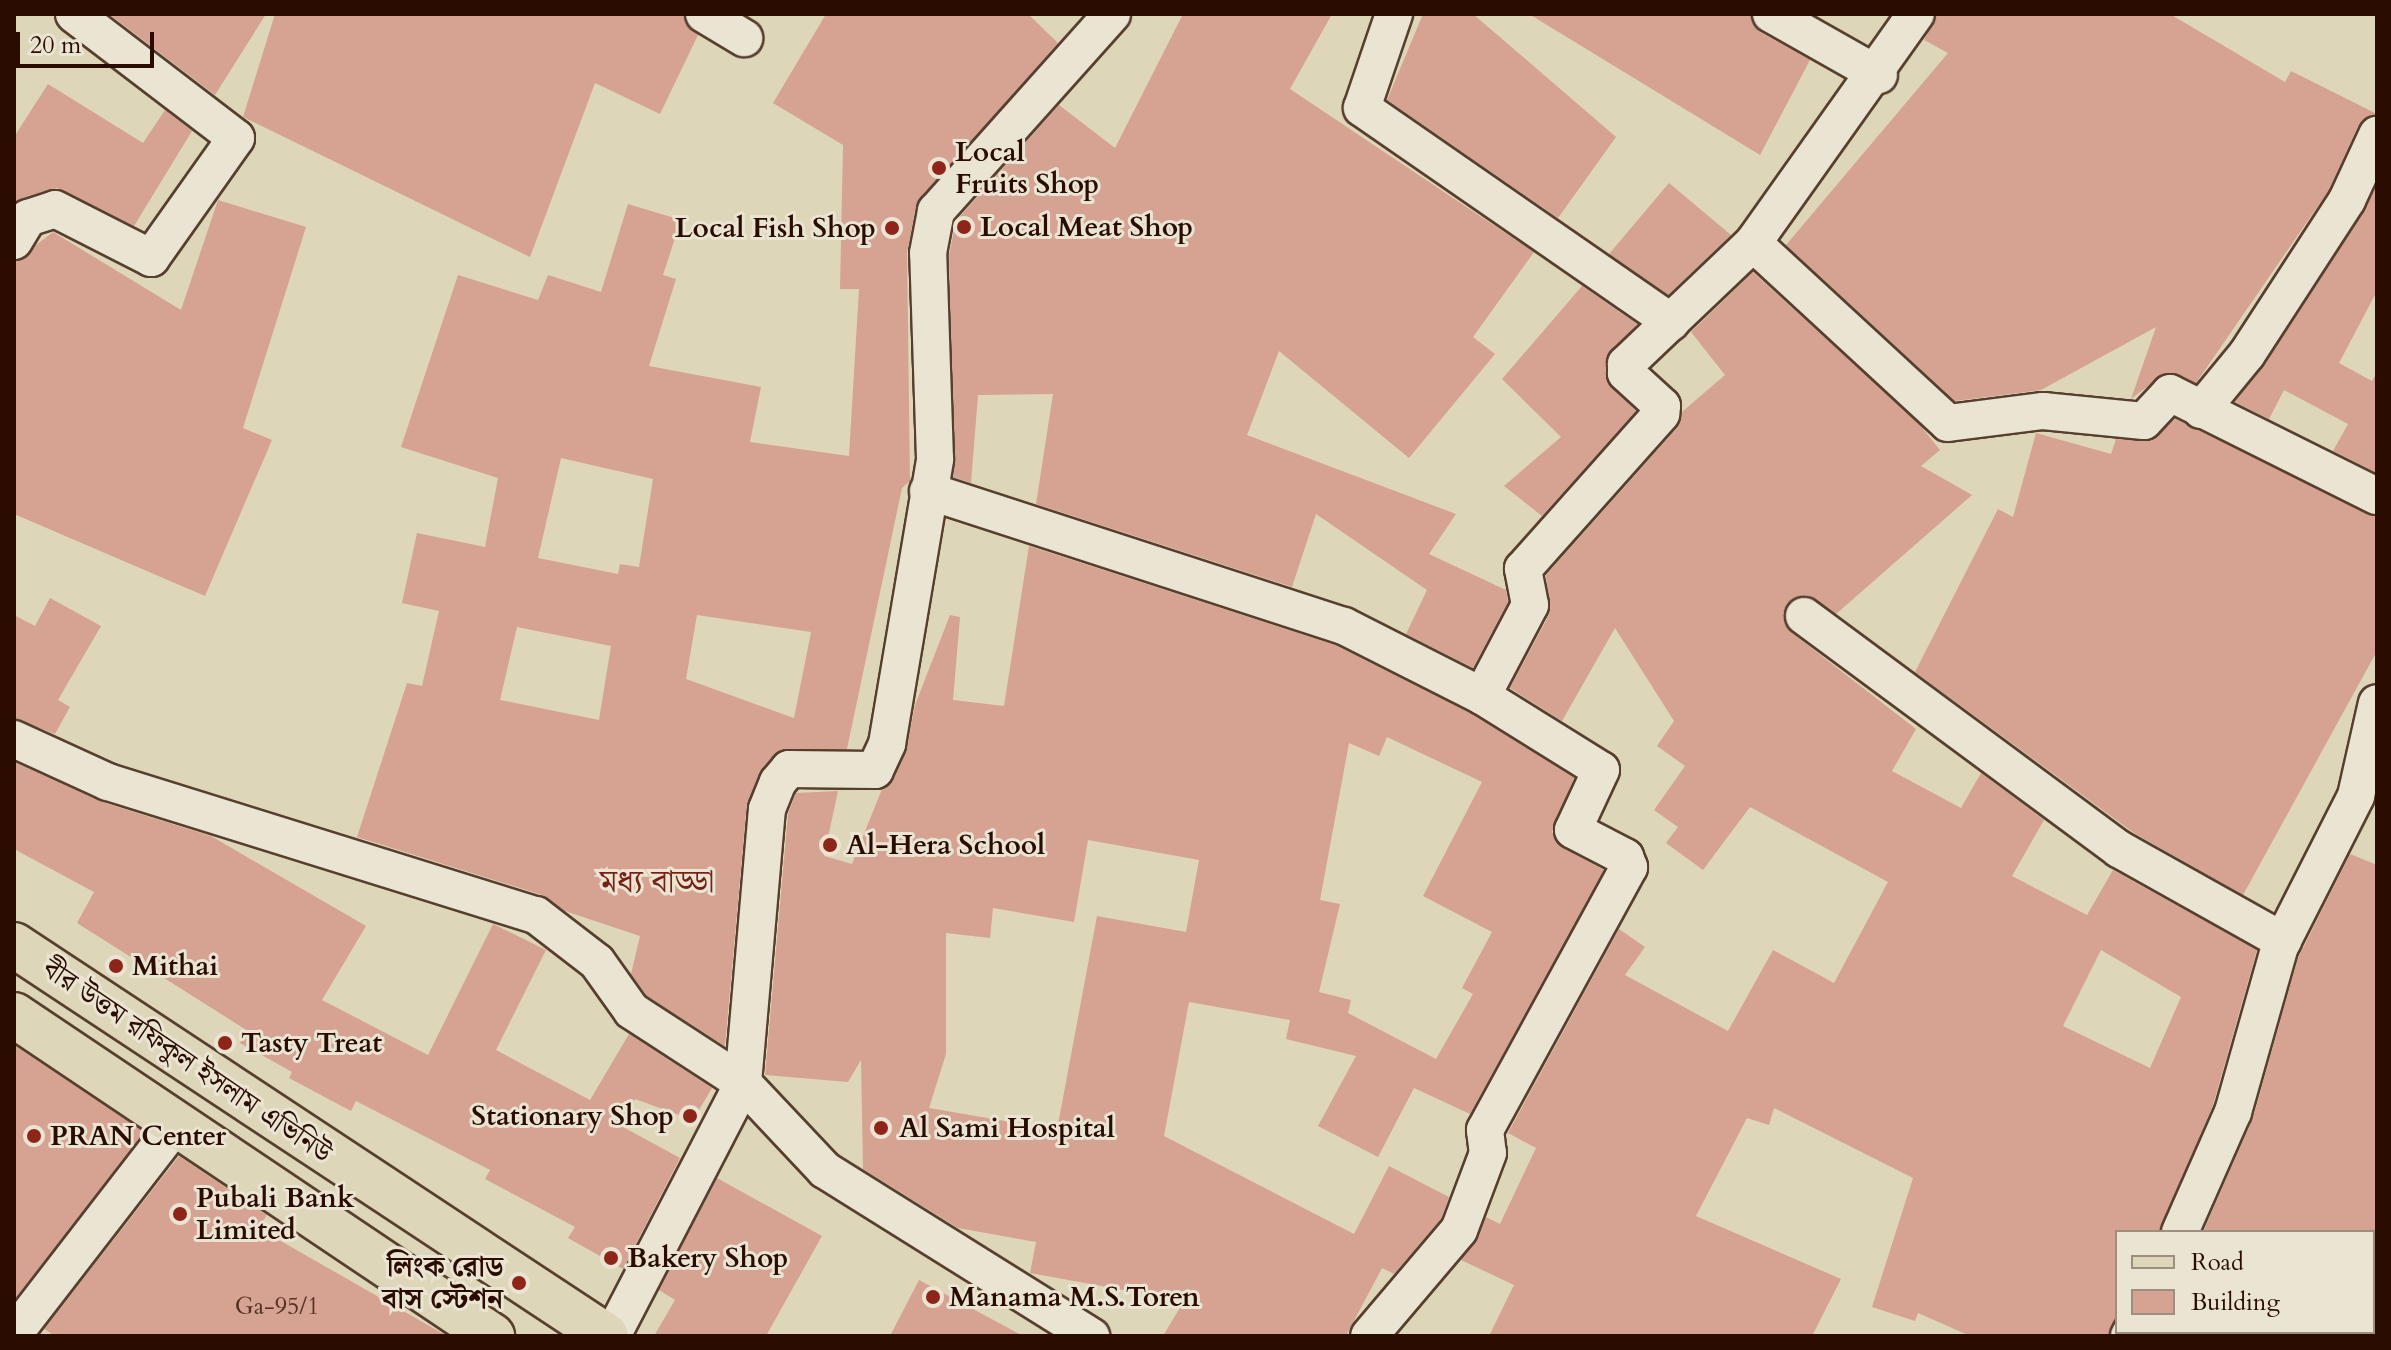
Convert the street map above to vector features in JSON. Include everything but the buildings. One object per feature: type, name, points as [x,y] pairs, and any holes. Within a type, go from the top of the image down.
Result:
[{"type":"main road","name":"বীর উত্তম রফিকুল ইসলাম এভিনিউ","points":[[14,945],[519,1283],[606,1336]]},
{"type":"main road","name":"বীর উত্তম রফিকুল ইসলাম এভিনিউ","points":[[14,1015],[492,1336]]},
{"type":"street","points":[[14,241],[28,218],[55,209],[151,258],[236,138],[74,14]]},
{"type":"street","points":[[704,14],[744,38]]},
{"type":"street","points":[[612,1336],[743,1083],[767,809],[789,769],[860,773],[875,770],[882,759],[935,459],[928,253],[936,211],[1112,14]]},
{"type":"street","points":[[1394,14],[1362,108],[1671,322]]},
{"type":"street","points":[[1771,14],[1879,75]]},
{"type":"street","points":[[1482,696],[1530,605],[1523,569],[1661,414],[1662,406],[1623,368],[1753,243],[1879,75],[1916,14]]},
{"type":"street","points":[[2201,410],[2247,354],[2347,200],[2377,135]]},
{"type":"street","points":[[1753,243],[1948,423],[2043,411],[2144,421],[2170,393],[2377,496]]},
{"type":"street","points":[[928,491],[1344,626],[1482,696],[1601,770],[1573,830],[1625,857],[1629,867],[1485,1130],[1488,1153],[1459,1230],[1369,1336]]},
{"type":"street","points":[[1804,616],[2119,849],[2283,941]]},
{"type":"street","points":[[2181,1230],[2233,1112],[2283,941],[2356,796],[2377,703]]},
{"type":"street","points":[[14,739],[108,782],[536,915],[597,962],[632,1011],[743,1083],[825,1170],[1091,1336]]},
{"type":"street","points":[[14,1334],[175,1126]]},
{"type":"place","name":"Local Fruits Shop","points":[[939,168]]},
{"type":"place","name":"Local Meat Shop","points":[[964,227]]},
{"type":"place","name":"Local Fish Shop","points":[[892,228]]},
{"type":"place","name":"Al-Hera School","points":[[830,845]]},
{"type":"place","name":"Mithai","points":[[116,966]]},
{"type":"place","name":"Tasty Treat","points":[[225,1043]]},
{"type":"place","name":"Stationary Shop","points":[[690,1116]]},
{"type":"place","name":"Al Sami Hospital","points":[[881,1128]]},
{"type":"place","name":"PRAN Center","points":[[34,1136]]},
{"type":"place","name":"Pubali Bank Limited","points":[[180,1214]]},
{"type":"place","name":"Bakery Shop","points":[[611,1258]]},
{"type":"place","name":"লিংক রোড বাস স্টেশন","points":[[519,1283]]},
{"type":"place","name":"Manama M.S.Toren","points":[[933,1297]]},
{"type":"district","name":"মধ্য বাড্ডা","points":[[657,882]]}]
